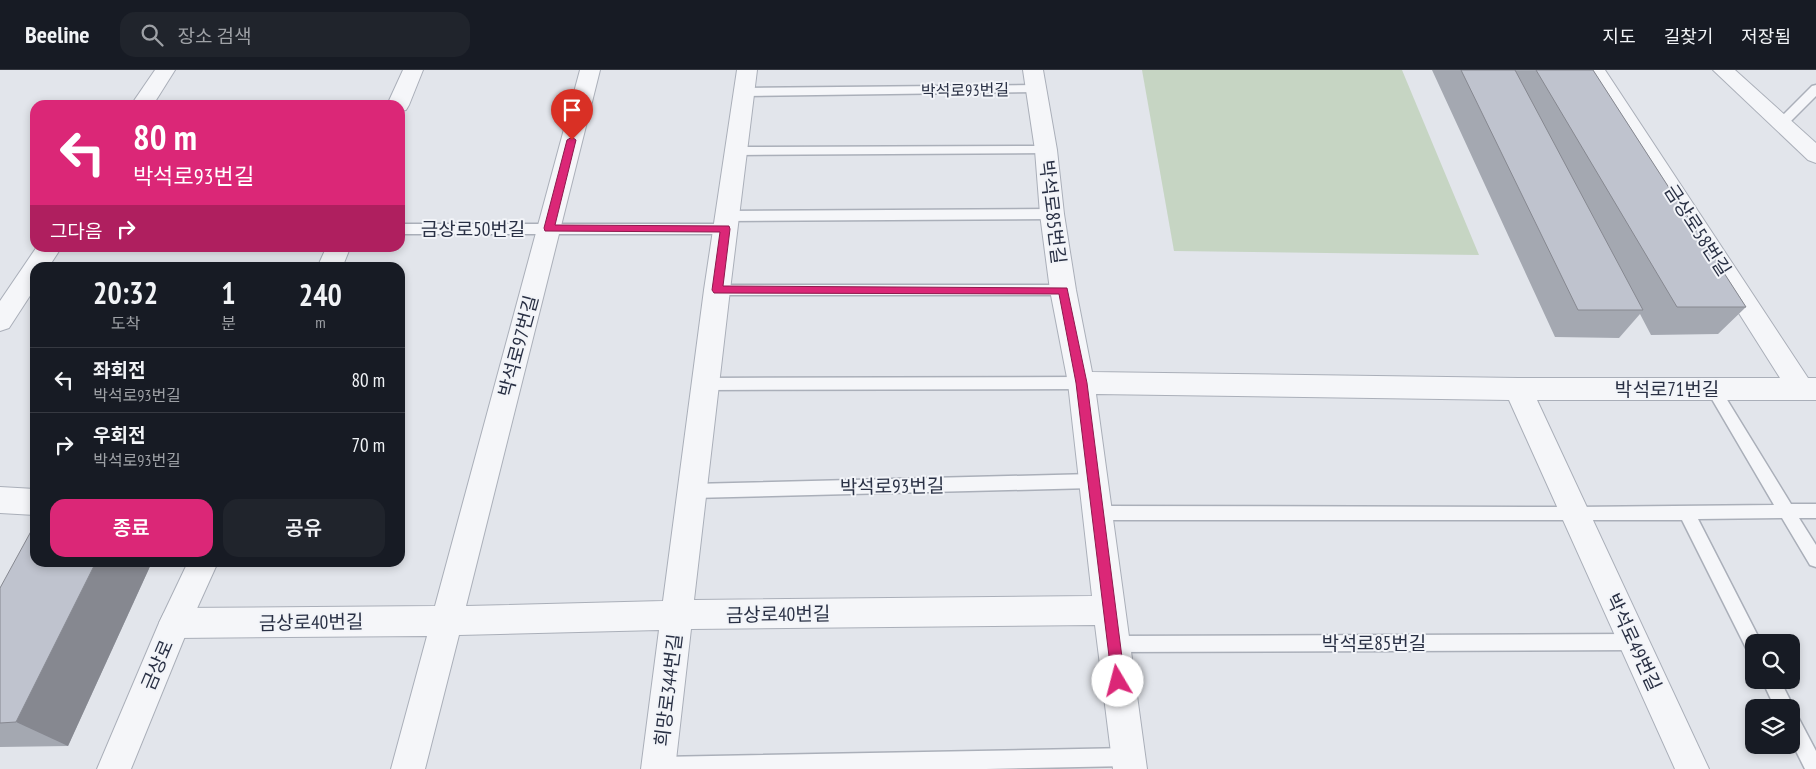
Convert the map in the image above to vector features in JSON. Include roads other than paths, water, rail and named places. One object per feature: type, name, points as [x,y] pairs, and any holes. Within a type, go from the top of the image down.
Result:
[{"type":"street","points":[[145,100],[165,70]]},
{"type":"street","points":[[400,100],[413,70]]},
{"type":"street","name":"박석로97번길","points":[[446,621],[590,70]]},
{"type":"street","name":"금상로58번길","points":[[1595,70],[1808,389]]},
{"type":"street","points":[[1724,70],[1816,155]]},
{"type":"street","name":"박석로85번길","points":[[1034,80],[1046,150],[1052,214],[1063,290],[1081,383],[1096,513],[1130,763]]},
{"type":"street","name":"박석로93번길","points":[[676,615],[745,81]]},
{"type":"street","points":[[0,322],[30,276]]},
{"type":"street","points":[[1081,383],[1518,389]]},
{"type":"street","name":"박석로71번길","points":[[1518,389],[1808,389]]},
{"type":"street","name":"박석로49번길","points":[[1518,389],[1692,769]]},
{"type":"street","points":[[0,500],[30,502]]},
{"type":"street","name":"금상로","points":[[114,769],[175,623],[201,567]]},
{"type":"street","name":"금상로40번길","points":[[175,623],[446,621],[676,615],[1109,610]]},
{"type":"street","name":"희망로344번길","points":[[659,767],[676,615]]},
{"type":"street","points":[[408,769],[446,621]]},
{"type":"lane","name":"박석로93번길","points":[[745,81],[1034,80]]},
{"type":"lane","points":[[1781,124],[1816,89]]},
{"type":"lane","points":[[737,151],[1046,150]]},
{"type":"lane","points":[[726,223],[1052,214]]},
{"type":"lane","name":"금상로50번길","points":[[405,229],[549,228],[726,223]]},
{"type":"lane","points":[[717,290],[1063,290]]},
{"type":"lane","points":[[706,384],[1081,383]]},
{"type":"lane","points":[[1713,389],[1816,560]]},
{"type":"lane","name":"박석로93번길","points":[[692,491],[1092,481]]},
{"type":"lane","points":[[1096,513],[1575,514],[1816,511]]},
{"type":"lane","points":[[1687,513],[1748,634]]},
{"type":"lane","name":"박석로85번길","points":[[1113,644],[1634,642]]},
{"type":"lane","points":[[1800,739],[1815,769]]},
{"type":"lane","name":"희망로344번길","points":[[659,767],[1130,763]]}]
